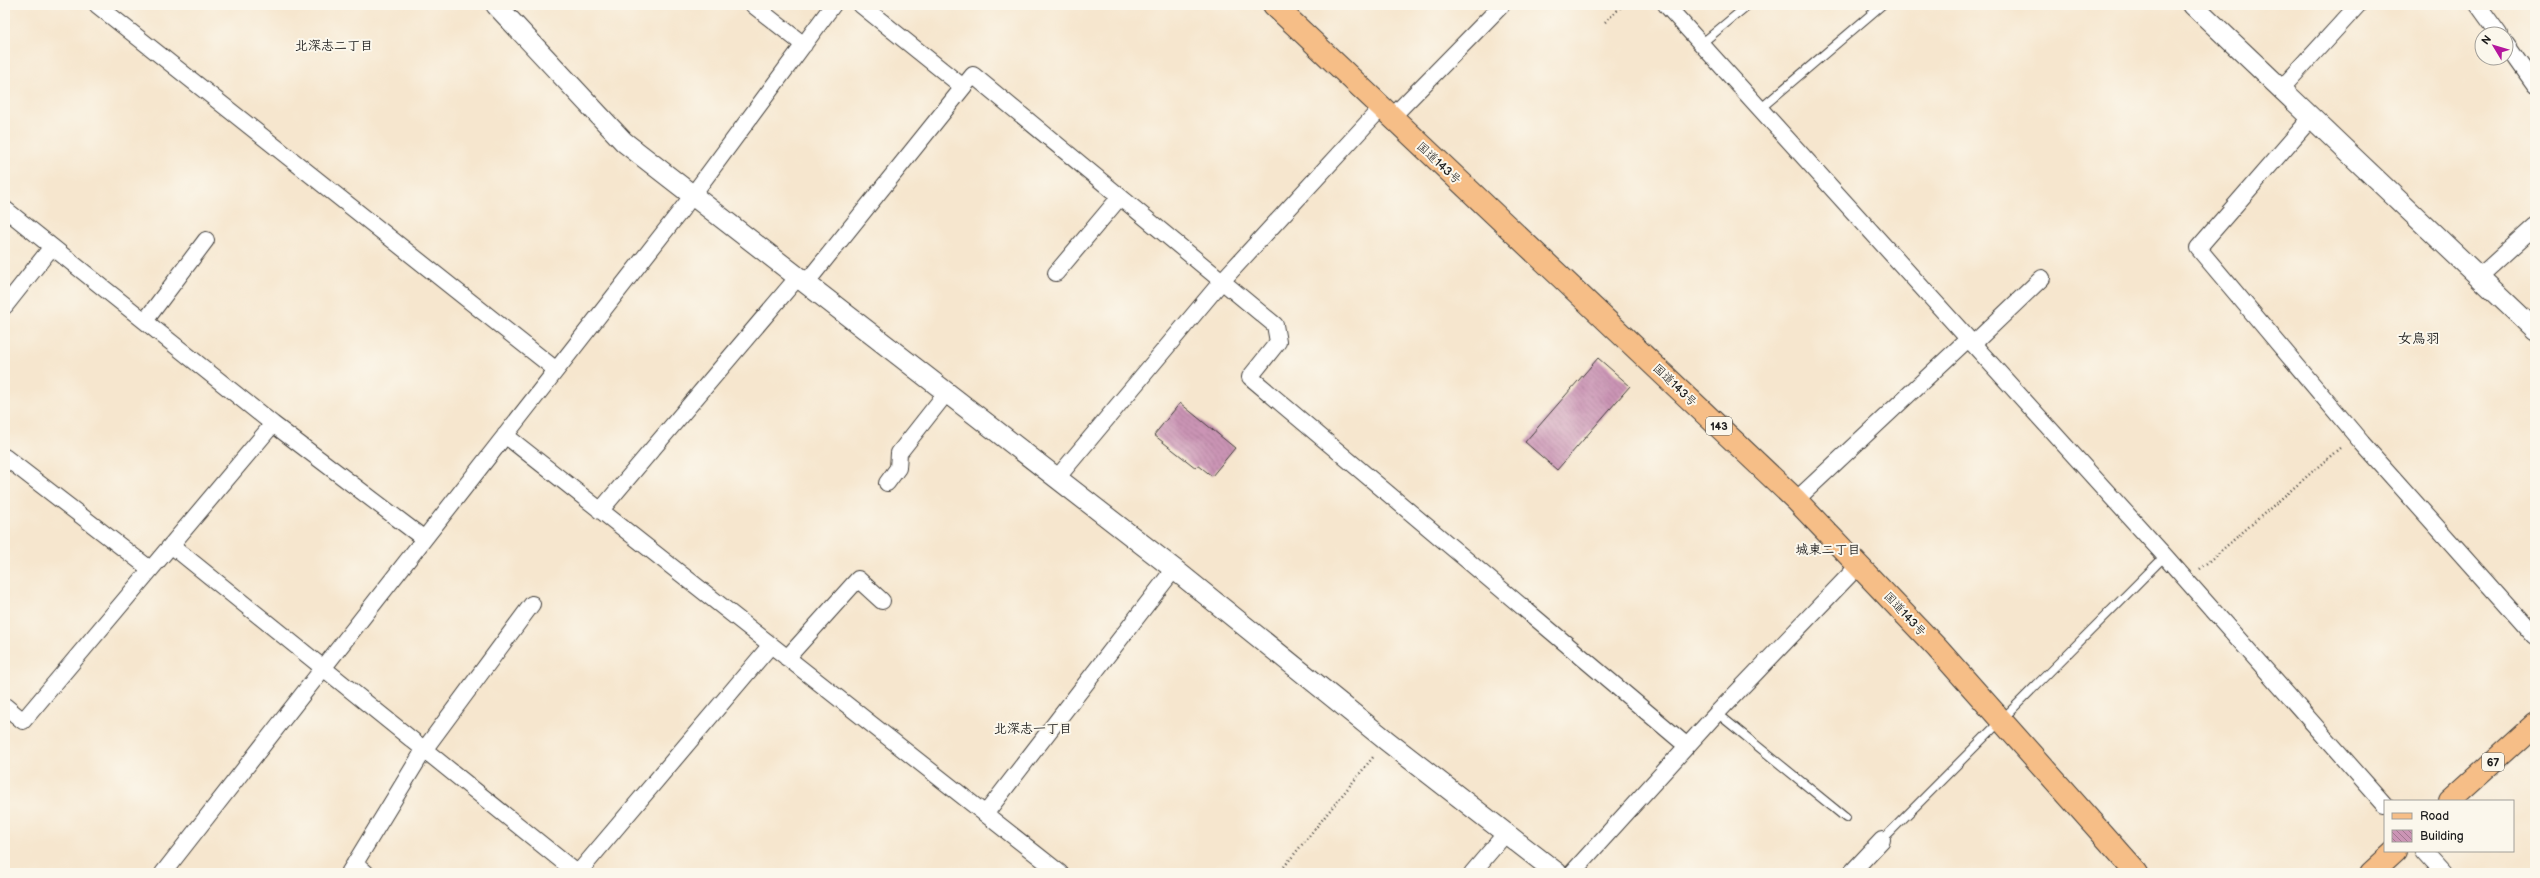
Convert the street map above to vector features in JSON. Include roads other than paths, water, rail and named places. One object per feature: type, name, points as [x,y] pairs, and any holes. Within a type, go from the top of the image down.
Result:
[{"type":"main road","name":"国道143号","points":[[1274,5],[1386,113],[1796,500],[1859,565],[2001,720],[2137,873]]},
{"type":"main road","name":"67","points":[[2451,800],[2535,724]]},
{"type":"main road","points":[[2371,873],[2394,852]]},
{"type":"street","points":[[98,5],[555,369]]},
{"type":"street","points":[[496,5],[624,142],[691,196],[802,280],[1174,569],[1387,741],[1558,873]]},
{"type":"street","points":[[753,5],[804,45]]},
{"type":"street","points":[[163,873],[322,667],[691,196],[833,5]]},
{"type":"street","points":[[861,5],[964,87]]},
{"type":"street","points":[[1057,478],[1222,281],[1386,113],[1502,5]]},
{"type":"street","points":[[1666,5],[2187,580],[2384,804]]},
{"type":"street","points":[[2193,5],[2535,330]]},
{"type":"street","points":[[2281,89],[2358,5]]},
{"type":"street","points":[[2478,5],[2493,26]]},
{"type":"street","points":[[2514,55],[2535,85]]},
{"type":"street","points":[[600,510],[802,280],[973,75],[1275,325],[1278,342],[1250,377],[1687,746]]},
{"type":"street","points":[[2311,118],[2198,248],[2355,434],[2535,637]]},
{"type":"street","points":[[1056,273],[1120,197]]},
{"type":"street","points":[[5,209],[51,248],[273,424],[423,538]]},
{"type":"street","points":[[2479,276],[2535,226]]},
{"type":"street","points":[[145,321],[206,240]]},
{"type":"street","points":[[5,306],[51,248]]},
{"type":"street","points":[[1796,500],[2042,278]]},
{"type":"street","points":[[887,483],[898,468],[899,453],[947,392]]},
{"type":"street","points":[[5,706],[23,721],[273,424]]},
{"type":"street","points":[[505,435],[770,646],[986,813],[1060,873]]},
{"type":"street","points":[[5,457],[150,569]]},
{"type":"street","points":[[171,546],[578,873],[770,646]]},
{"type":"street","points":[[1572,873],[1687,746],[1859,565]]},
{"type":"street","points":[[986,813],[1174,569]]},
{"type":"street","points":[[787,658],[858,579],[882,601]]},
{"type":"street","points":[[357,870],[424,750],[532,604]]},
{"type":"street","points":[[1472,873],[1506,833]]},
{"type":"street","points":[[1851,873],[1882,840]]},
{"type":"street","points":[[2424,852],[2442,873]]},
{"type":"lane","points":[[1701,44],[1748,5]]},
{"type":"lane","points":[[1760,109],[1882,5]]},
{"type":"lane","points":[[1882,840],[2165,556]]},
{"type":"lane","points":[[1717,714],[1846,818]]},
{"type":"district","name":"北深志二丁目","points":[[334,45]]},
{"type":"district","name":"女鳥羽","points":[[2419,338]]},
{"type":"district","name":"城東二丁目","points":[[1828,549]]},
{"type":"district","name":"北深志一丁目","points":[[1033,728]]}]
